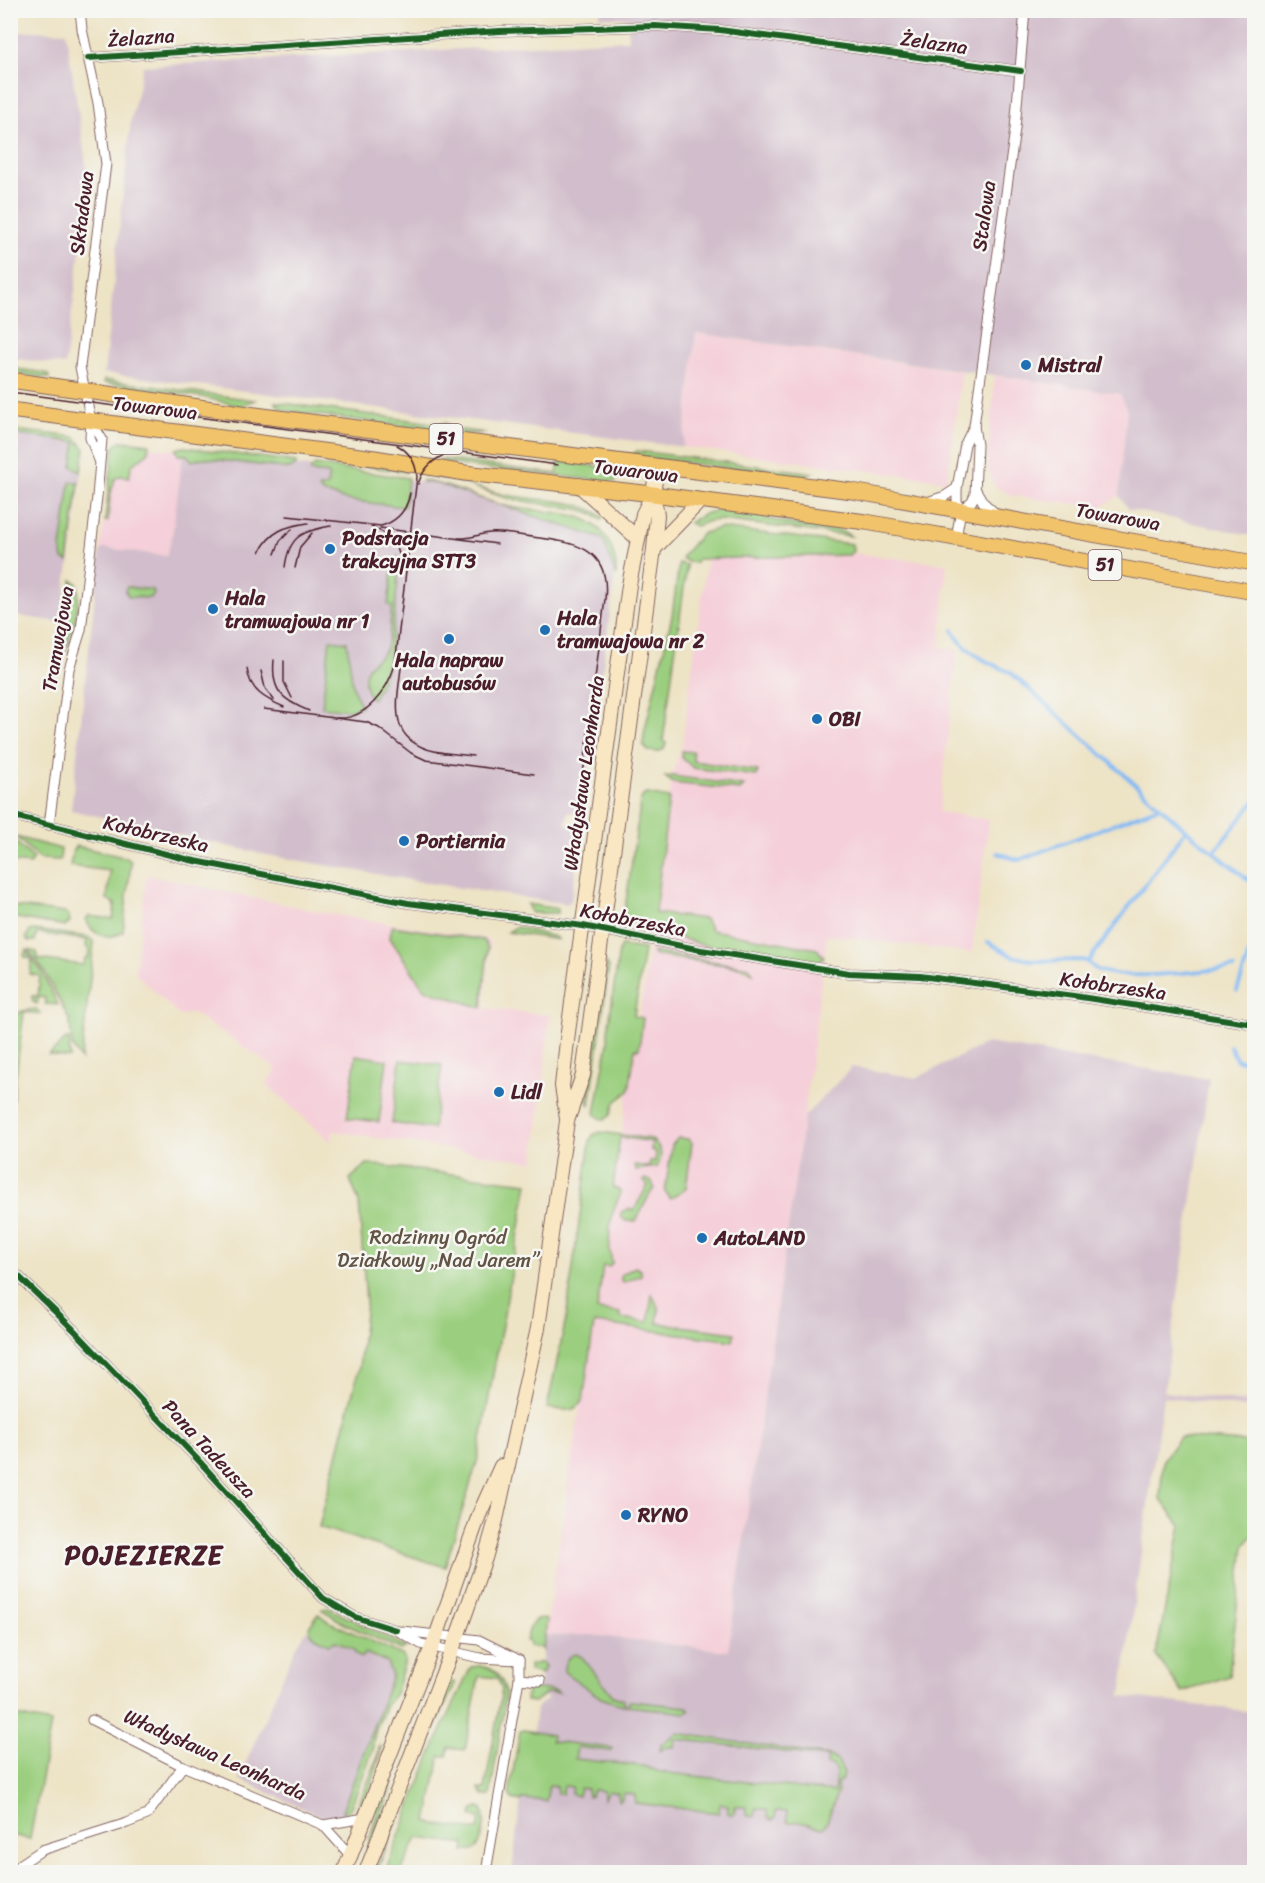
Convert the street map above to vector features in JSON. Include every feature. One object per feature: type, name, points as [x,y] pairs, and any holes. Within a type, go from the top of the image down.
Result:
[{"type":"main road","name":"Towarowa","points":[[10,380],[263,416],[852,491],[1254,563]]},
{"type":"main road","name":"Towarowa","points":[[10,410],[404,462],[465,473],[653,494],[866,522],[1254,592]]},
{"type":"main road","name":"Władysława Leonharda","points":[[567,1121],[562,1086],[583,926],[637,538],[643,514],[653,494],[657,466]]},
{"type":"main road","points":[[579,485],[637,538]]},
{"type":"main road","name":"Władysława Leonharda","points":[[366,1872],[452,1651],[485,1558],[496,1520],[538,1328],[567,1121],[583,1075],[603,930],[654,549],[657,515],[653,494]]},
{"type":"main road","points":[[654,549],[701,500]]},
{"type":"main road","name":"Władysława Leonharda","points":[[344,1872],[435,1640],[479,1515],[511,1444]]},
{"type":"street","name":"Składowa","points":[[80,10],[98,103],[106,164],[80,367],[91,421]]},
{"type":"street","name":"Stalowa","points":[[961,510],[972,501],[976,490],[974,426],[1021,71],[1025,10]]},
{"type":"street","name":"Żelazna","points":[[88,58],[500,31],[655,26],[720,30],[1021,71]]},
{"type":"street","name":"Tramwajowa","points":[[49,825],[69,669],[81,630],[97,497],[99,460],[90,438],[91,421]]},
{"type":"street","name":"Stalowa","points":[[956,538],[961,510],[957,501],[957,488],[965,444],[974,426]]},
{"type":"street","points":[[921,503],[945,496],[957,488]]},
{"type":"street","points":[[976,490],[987,507],[1004,518]]},
{"type":"street","name":"Kołobrzeska","points":[[10,815],[190,860],[408,903],[583,926],[701,950],[849,973],[920,976],[1074,996],[1254,1024]]},
{"type":"street","name":"Pana Tadeusza","points":[[10,1269],[73,1329],[192,1453],[323,1598],[356,1617],[396,1630],[415,1641],[457,1637]]},
{"type":"street","points":[[457,1637],[479,1640],[519,1660]]},
{"type":"street","points":[[435,1640],[452,1651],[480,1658],[519,1660]]},
{"type":"street","points":[[486,1872],[519,1678],[519,1660]]},
{"type":"street","points":[[519,1678],[540,1681]]},
{"type":"street","name":"Władysława Leonharda","points":[[92,1720],[183,1766],[323,1825],[350,1855]]},
{"type":"street","points":[[16,1872],[21,1864],[42,1850],[147,1815],[183,1766]]},
{"type":"street","points":[[323,1825],[365,1818]]},
{"type":"shaded area","points":[[600,11],[1254,11],[1254,536],[1128,509],[1119,496],[1127,411],[1120,394],[995,375],[696,333],[683,447],[104,373],[131,120],[143,66],[628,40],[629,18],[600,17]]},
{"type":"shaded area","points":[[66,32],[89,184],[65,365],[11,358],[11,33]]},
{"type":"shaded area","points":[[696,333],[962,371],[947,481],[683,447]]},
{"type":"shaded area","points":[[995,375],[1120,394],[1127,411],[1119,496],[1100,507],[1013,496],[994,486],[987,464]]},
{"type":"shaded area","points":[[11,429],[75,437],[85,449],[61,622],[11,615]]},
{"type":"shaded area","points":[[117,443],[183,451],[172,537],[166,556],[105,548],[100,551],[114,447]]},
{"type":"shaded area","points":[[183,451],[438,484],[603,539],[615,576],[583,812],[568,812],[566,824],[581,830],[571,901],[567,904],[267,855],[71,810],[100,551],[105,548],[166,556],[172,537]]},
{"type":"shaded area","points":[[851,553],[947,564],[940,647],[957,650],[939,812],[989,820],[972,953],[827,935],[804,1117],[728,1651],[591,1635],[545,1636],[655,913],[672,776],[682,745],[707,559]]},
{"type":"shaded area","points":[[147,875],[325,913],[487,939],[490,944],[484,1008],[550,1015],[534,1162],[333,1131],[331,1142],[266,1084],[277,1069],[193,1013],[180,1016],[135,973]]},
{"type":"shaded area","points":[[987,1043],[1209,1079],[1164,1392],[1254,1403],[1254,1409],[1163,1397],[1121,1696],[1254,1712],[1254,1872],[512,1872],[527,1748],[533,1733],[536,1708],[547,1699],[539,1689],[545,1636],[591,1635],[728,1651],[804,1117],[852,1067],[917,1078]]},
{"type":"shaded area","points":[[307,1630],[399,1668],[343,1813],[326,1819],[239,1779],[295,1649]]},
{"type":"green space","points":[[11,368],[45,373],[49,378],[11,373]]},
{"type":"green space","points":[[104,380],[255,400],[240,406],[202,397],[104,383]]},
{"type":"green space","points":[[275,402],[446,423],[453,429],[487,433],[465,434],[288,411],[280,408]]},
{"type":"green space","points":[[15,430],[75,437],[85,449],[81,472],[72,466],[76,442],[19,435]]},
{"type":"green space","points":[[121,441],[149,444],[148,453],[132,465],[129,477],[120,476],[115,479],[110,496],[108,521],[105,521],[114,447]]},
{"type":"green space","points":[[184,447],[296,462],[296,465],[290,469],[203,458],[192,461],[187,455],[178,455],[176,449]]},
{"type":"green space","points":[[637,451],[813,473],[805,477],[631,456]]},
{"type":"green space","points":[[328,459],[405,469],[406,472],[324,461]]},
{"type":"green space","points":[[442,459],[557,474],[559,461],[617,469],[615,482],[473,467],[438,461]]},
{"type":"green space","points":[[315,465],[408,478],[405,505],[403,507],[346,500],[321,492],[319,488],[327,486],[329,474],[311,472]]},
{"type":"green space","points":[[425,475],[444,478],[460,482]]},
{"type":"green space","points":[[422,480],[444,485],[482,499],[438,484],[422,482]]},
{"type":"green space","points":[[70,482],[79,483],[68,562],[63,559],[61,548]]},
{"type":"green space","points":[[469,485],[491,492],[580,506],[603,517],[601,520],[591,513],[578,509],[509,499]]},
{"type":"green space","points":[[493,502],[520,509],[579,517],[591,523],[602,532],[610,545],[615,560],[616,576],[603,539]]},
{"type":"green space","points":[[714,511],[743,513],[792,524],[830,528],[851,536],[721,520],[709,521],[696,526],[689,523]]},
{"type":"green space","points":[[720,528],[852,544],[853,551],[849,555],[697,559],[696,563],[681,558],[701,534]]},
{"type":"green space","points":[[398,555],[399,570],[389,655],[385,672],[372,699],[365,685],[365,675],[369,666],[384,652],[388,643],[392,606],[388,605],[392,572],[396,572]]},
{"type":"green space","points":[[679,563],[687,565],[663,741],[666,743],[664,749],[658,752],[648,751],[643,744],[645,729],[672,616]]},
{"type":"green space","points":[[72,580],[77,583],[78,598],[76,618],[65,653]]},
{"type":"green space","points":[[127,587],[153,590],[154,593],[150,598],[129,597],[125,591]]},
{"type":"green space","points":[[330,640],[347,642],[353,688],[361,706],[349,710],[322,707]]},
{"type":"green space","points":[[681,751],[693,752],[693,761],[758,771],[756,776],[693,768],[682,758]]},
{"type":"green space","points":[[665,777],[744,786],[740,790],[673,783]]},
{"type":"green space","points":[[648,794],[669,798],[655,913],[705,919],[711,930],[817,949],[824,957],[819,962],[702,945],[629,921],[624,916],[641,799]]},
{"type":"green space","points":[[16,837],[61,849],[60,860],[40,859]]},
{"type":"green space","points":[[11,838],[33,858],[30,864],[11,862]]},
{"type":"green space","points":[[77,846],[127,858],[131,862],[123,932],[117,935],[101,935],[88,925],[86,919],[89,916],[113,919],[115,904],[107,899],[110,871],[70,866],[73,851]]},
{"type":"green space","points":[[527,904],[558,909],[558,913],[531,913]]},
{"type":"green space","points":[[11,906],[65,913],[69,916],[70,922],[65,926],[11,917]]},
{"type":"green space","points":[[392,926],[483,940],[488,948],[482,1008],[424,989],[390,938]]},
{"type":"green space","points":[[516,927],[555,937],[559,940],[508,932]]},
{"type":"green space","points":[[30,931],[88,937],[94,942],[81,1060],[72,1046],[70,1021],[44,971],[28,950],[37,952],[38,959],[83,965],[85,958],[88,957],[87,940],[37,933],[35,941],[28,941],[26,937]]},
{"type":"green space","points":[[621,946],[644,949],[634,1016],[643,1018],[639,1049],[635,1049],[629,1091],[615,1102],[611,1115],[602,1119],[595,1113],[608,1043]]},
{"type":"green space","points":[[26,951],[42,972],[58,1005],[45,1004],[45,998],[39,997],[37,1004],[33,1002],[32,996],[38,996],[40,976],[30,974],[32,959],[25,957]]},
{"type":"green space","points":[[653,952],[749,967],[753,973],[740,967],[657,956],[653,955]]},
{"type":"green space","points":[[606,963],[609,967],[590,1105],[587,1101]]},
{"type":"green space","points":[[36,1009],[41,1014],[24,1012],[11,1113],[11,1018],[22,1011]]},
{"type":"green space","points":[[66,1039],[69,1039],[70,1058],[49,1055]]},
{"type":"green space","points":[[356,1055],[387,1060],[379,1122],[347,1118]]},
{"type":"green space","points":[[400,1060],[442,1065],[433,1129],[392,1123]]},
{"type":"green space","points":[[600,1132],[651,1139],[659,1148],[661,1155],[657,1167],[636,1170],[634,1165],[649,1167],[650,1161],[655,1161],[656,1152],[651,1150],[652,1142],[620,1137],[613,1188],[621,1193],[610,1227],[612,1263],[609,1267],[603,1266],[597,1310],[621,1313],[621,1318],[648,1322],[652,1294],[659,1309],[657,1323],[734,1333],[733,1341],[594,1323],[583,1401],[572,1409],[547,1408],[566,1319],[590,1141],[593,1135]]},
{"type":"green space","points":[[678,1138],[689,1139],[692,1143],[686,1188],[670,1199],[665,1191],[672,1145]]},
{"type":"green space","name":"Rodzinny Ogród Działkowy „Nad Jarem”","points":[[367,1164],[528,1183],[477,1462],[445,1567],[319,1527],[359,1368],[366,1303],[359,1202],[350,1179]]},
{"type":"green space","points":[[644,1179],[652,1181],[654,1188],[636,1221],[626,1221],[621,1217],[621,1212],[628,1209],[634,1210],[648,1185],[643,1181]]},
{"type":"green space","points":[[635,1267],[641,1270],[641,1275],[625,1282],[621,1281],[621,1275]]},
{"type":"green space","points":[[1180,1437],[1254,1443],[1254,1534],[1244,1546],[1229,1676],[1182,1692],[1156,1655],[1181,1525],[1160,1499],[1163,1460]]},
{"type":"green space","points":[[326,1607],[406,1647],[401,1650],[345,1624],[321,1609]]},
{"type":"green space","points":[[318,1614],[332,1623],[402,1655],[405,1660],[396,1692],[385,1707],[376,1729],[373,1750],[350,1809],[345,1812],[342,1812],[392,1676],[387,1662],[365,1653],[362,1657],[356,1654],[353,1648],[336,1641],[330,1644],[314,1636],[309,1627]]},
{"type":"green space","points":[[536,1619],[547,1620],[543,1650],[529,1646],[529,1641],[526,1641],[530,1627]]},
{"type":"green space","points":[[576,1654],[582,1657],[613,1696],[624,1700],[625,1706],[601,1698],[564,1671],[567,1660]]},
{"type":"green space","points":[[541,1662],[545,1666],[542,1674],[529,1671],[530,1665]]},
{"type":"green space","points":[[479,1666],[497,1675],[506,1693],[490,1796],[484,1796],[479,1789],[485,1789],[502,1689],[497,1678],[479,1676],[465,1750],[449,1747],[447,1756],[440,1756],[427,1822],[478,1830],[480,1818],[472,1816],[473,1811],[478,1807],[482,1808],[484,1825],[480,1843],[473,1851],[464,1851],[465,1844],[417,1838],[401,1872],[385,1872],[433,1749],[471,1667]]},
{"type":"green space","points":[[449,1681],[455,1683],[454,1686],[425,1750],[377,1872],[375,1872]]},
{"type":"green space","points":[[527,1689],[559,1693],[547,1693],[535,1702],[526,1701]]},
{"type":"green space","points":[[630,1701],[687,1707],[690,1710],[686,1713],[627,1706]]},
{"type":"green space","points":[[11,1715],[51,1723],[30,1839],[11,1835]]},
{"type":"green space","points":[[520,1731],[552,1735],[551,1741],[612,1748],[610,1751],[577,1747],[575,1759],[643,1766],[660,1772],[834,1792],[836,1772],[833,1766],[827,1765],[828,1757],[675,1739],[674,1747],[666,1747],[660,1751],[661,1745],[677,1733],[830,1756],[838,1761],[844,1773],[842,1780],[837,1783],[838,1791],[826,1825],[822,1828],[800,1822],[787,1822],[787,1812],[776,1811],[775,1818],[771,1820],[767,1817],[767,1810],[756,1808],[755,1816],[752,1817],[746,1815],[746,1807],[735,1806],[732,1815],[728,1813],[728,1805],[720,1804],[719,1813],[635,1803],[635,1795],[623,1793],[619,1801],[618,1793],[608,1791],[604,1799],[603,1791],[593,1790],[591,1796],[588,1797],[587,1789],[580,1788],[578,1796],[571,1794],[572,1787],[564,1786],[562,1794],[557,1794],[557,1786],[549,1785],[546,1801],[522,1799],[521,1801],[512,1799],[509,1794]]},
{"type":"green space","points":[[381,1746],[370,1790],[356,1811],[378,1757],[379,1747]]},
{"type":"green space","points":[[400,1750],[388,1797],[365,1858],[380,1801]]},
{"type":"waterway","points":[[953,630],[957,638],[969,650],[985,661],[1010,672],[1186,830],[1254,884]]},
{"type":"waterway","points":[[1214,852],[1254,802]]},
{"type":"waterway","points":[[998,853],[1019,860],[1159,807]]},
{"type":"waterway","points":[[1088,962],[1186,830]]},
{"type":"waterway","points":[[1237,991],[1254,940]]},
{"type":"waterway","points":[[988,942],[1012,956],[1035,961],[1083,960],[1098,970],[1128,975],[1234,968]]},
{"type":"waterway","points":[[1230,1046],[1237,1060],[1254,1062]]},
{"type":"tram line","points":[[10,392],[558,465]]},
{"type":"tram line","points":[[337,718],[357,714],[374,702],[387,685],[395,665],[417,477],[412,458],[397,445]]},
{"type":"tram line","points":[[418,484],[432,463],[454,452]]},
{"type":"tram line","points":[[287,516],[381,526],[401,514],[407,505],[410,493]]},
{"type":"tram line","points":[[260,552],[274,534],[308,523]]},
{"type":"tram line","points":[[285,567],[290,548],[299,537],[312,530],[331,526]]},
{"type":"tram line","points":[[371,527],[384,533],[394,543],[400,555],[401,570]]},
{"type":"tram line","points":[[380,528],[497,544]]},
{"type":"tram line","points":[[275,554],[280,541],[292,529]]},
{"type":"tram line","points":[[295,568],[300,547],[312,533]]},
{"type":"tram line","points":[[458,538],[500,533],[561,541],[586,550],[595,557],[602,568],[605,599],[579,807]]},
{"type":"tram line","points":[[274,660],[274,680],[280,693],[292,703],[309,711]]},
{"type":"tram line","points":[[402,660],[397,707],[403,732],[425,749],[445,753]]},
{"type":"tram line","points":[[284,661],[284,682],[292,698]]},
{"type":"tram line","points":[[247,669],[255,689],[284,707]]},
{"type":"tram line","points":[[261,671],[265,688],[274,700]]},
{"type":"tram line","points":[[264,709],[366,722],[379,728],[411,753],[426,760],[534,774]]},
{"type":"tram line","points":[[437,752],[473,756]]},
{"type":"cycle path","points":[[88,58],[500,31],[655,26],[720,30],[1021,71]]},
{"type":"cycle path","points":[[10,815],[190,860],[408,903],[583,926],[701,950],[849,973],[920,976],[1074,996],[1254,1024]]},
{"type":"cycle path","points":[[10,1268],[73,1329],[200,1462],[323,1598],[355,1617],[396,1630]]},
{"type":"place","name":"Mistral","points":[[1026,365]]},
{"type":"place","name":"Podstacja trakcyjna STT3","points":[[330,549]]},
{"type":"place","name":"Hala tramwajowa nr 1","points":[[213,609]]},
{"type":"place","name":"Hala tramwajowa nr 2","points":[[545,630]]},
{"type":"place","name":"Hala napraw autobusów","points":[[449,639]]},
{"type":"place","name":"OBI","points":[[817,719]]},
{"type":"place","name":"Portiernia","points":[[404,841]]},
{"type":"place","name":"Lidl","points":[[499,1092]]},
{"type":"place","name":"AutoLAND","points":[[702,1238]]},
{"type":"place","name":"RYNO","points":[[626,1515]]},
{"type":"district","name":"POJEZIERZE","points":[[144,1555]]}]
